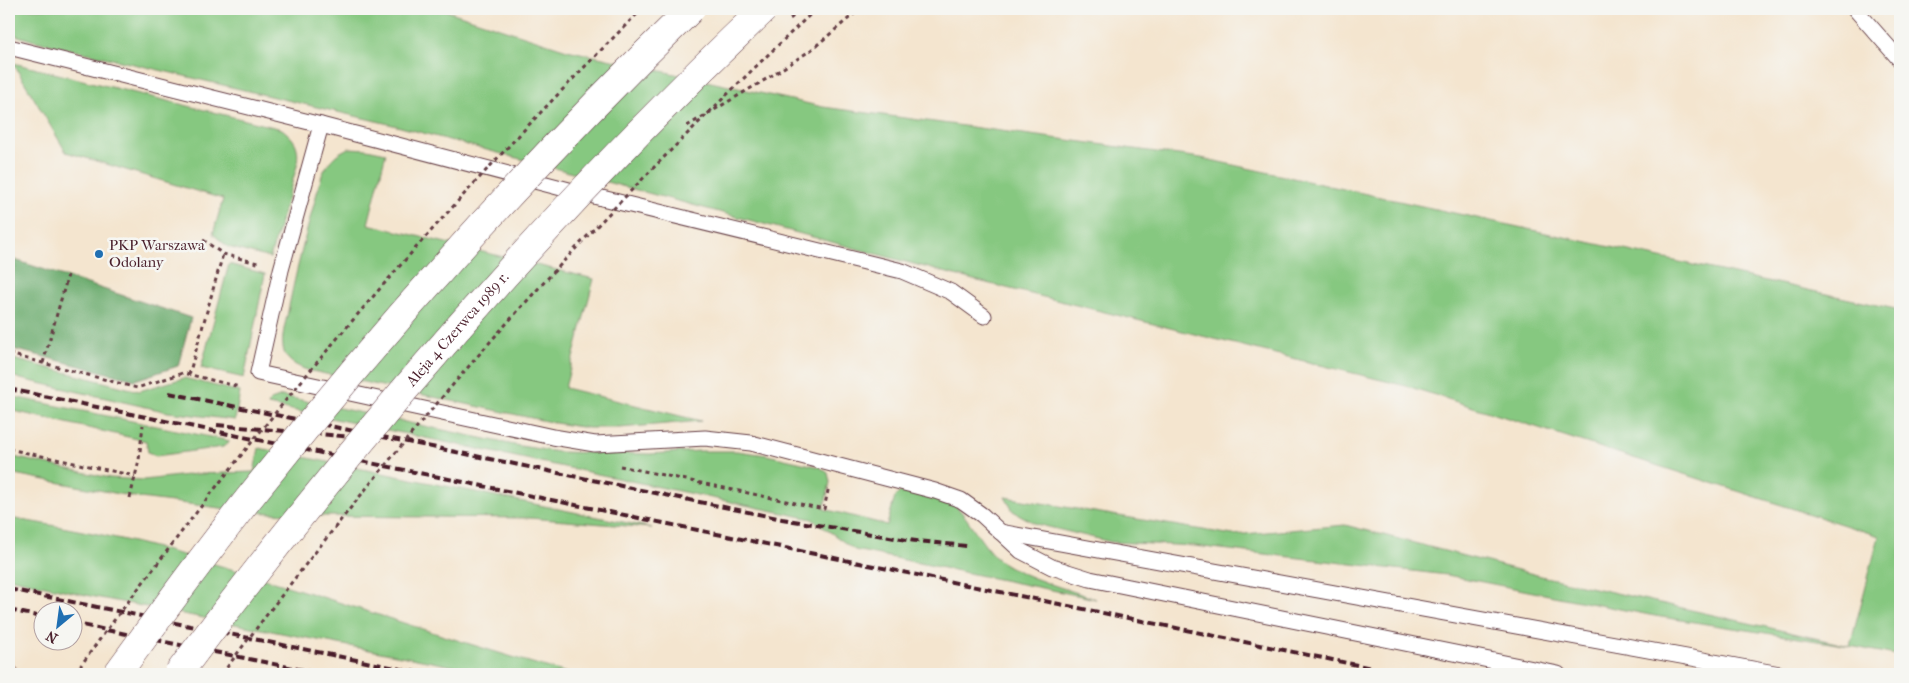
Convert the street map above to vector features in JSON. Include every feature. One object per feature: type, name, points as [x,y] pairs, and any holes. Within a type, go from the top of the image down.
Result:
[{"type":"main road","points":[[117,674],[249,498],[394,322],[572,128],[691,9]]},
{"type":"main road","name":"Aleja 4 Czerwca 1989 r.","points":[[178,674],[306,507],[395,399],[532,244],[669,101],[775,16]]},
{"type":"lane","points":[[1855,9],[1900,60]]},
{"type":"lane","points":[[9,47],[321,125],[569,190],[911,274],[951,292],[984,316]]},
{"type":"lane","points":[[321,125],[281,270],[258,374],[595,444],[705,438],[751,443],[936,491],[961,500],[982,515],[1021,551],[1052,567],[1090,578],[1558,674]]},
{"type":"lane","points":[[1000,532],[1780,674]]},
{"type":"path","points":[[775,16],[801,9]]},
{"type":"path","points":[[222,674],[360,496],[490,342],[634,187],[736,85],[816,9]]},
{"type":"path","points":[[689,118],[682,127],[768,78],[811,50],[860,9]]},
{"type":"path","points":[[202,240],[223,254],[281,270]]},
{"type":"path","points":[[190,375],[223,254]]},
{"type":"path","points":[[43,363],[68,275]]},
{"type":"path","points":[[130,498],[144,425]]},
{"type":"path","points":[[9,449],[135,476]]},
{"type":"path","points":[[9,660],[20,674]]},
{"type":"green space","points":[[9,9],[441,9],[567,50],[823,107],[1201,158],[1900,310],[1900,656],[1850,646],[1879,536],[1410,387],[970,279],[393,125],[31,40],[9,33]]},
{"type":"green space","points":[[13,63],[282,129],[291,137],[296,145],[298,154],[297,166],[270,258],[228,247],[213,234],[223,199],[66,152]]},
{"type":"green space","points":[[349,148],[386,153],[368,224],[594,279],[565,388],[701,421],[620,428],[588,428],[555,423],[307,370],[291,362],[284,352],[283,332],[313,207],[322,175],[327,166],[332,158]]},
{"type":"green space","points":[[9,258],[191,318],[178,366],[135,380],[9,348]]},
{"type":"green space","points":[[229,264],[265,274],[244,378],[201,368]]},
{"type":"green space","points":[[9,358],[139,391],[184,378],[240,392],[235,420],[168,412],[21,379],[9,375]]},
{"type":"green space","points":[[9,396],[230,441],[223,447],[156,456],[148,452],[146,441],[9,410]]},
{"type":"green space","points":[[282,396],[514,445],[558,452],[650,454],[737,451],[767,455],[820,467],[828,473],[830,482],[824,509],[887,525],[895,497],[902,490],[945,500],[956,506],[986,547],[1000,561],[1021,573],[1096,599],[855,550],[812,519],[268,405],[271,400]]},
{"type":"green space","points":[[259,448],[652,528],[529,518],[325,516],[252,512],[140,498],[9,473],[9,456],[110,478],[144,480],[196,474],[254,472]]},
{"type":"green space","points":[[1005,497],[1233,535],[1345,525],[1541,576],[1850,646],[1655,616],[1447,575],[1195,546],[1111,542],[1036,524],[1013,511]]},
{"type":"green space","points":[[9,518],[121,539],[209,562],[570,674],[494,674],[95,597],[9,578]]},
{"type":"railway","points":[[9,389],[1401,674]]},
{"type":"railway","points":[[169,393],[782,519],[907,540],[967,546]]},
{"type":"railway","points":[[217,425],[352,437]]},
{"type":"railway","points":[[9,589],[425,674]]},
{"type":"railway","points":[[9,610],[32,615]]},
{"type":"railway","points":[[82,625],[323,674]]},
{"type":"place","name":"PKP Warszawa Odolany","points":[[99,254]]}]
